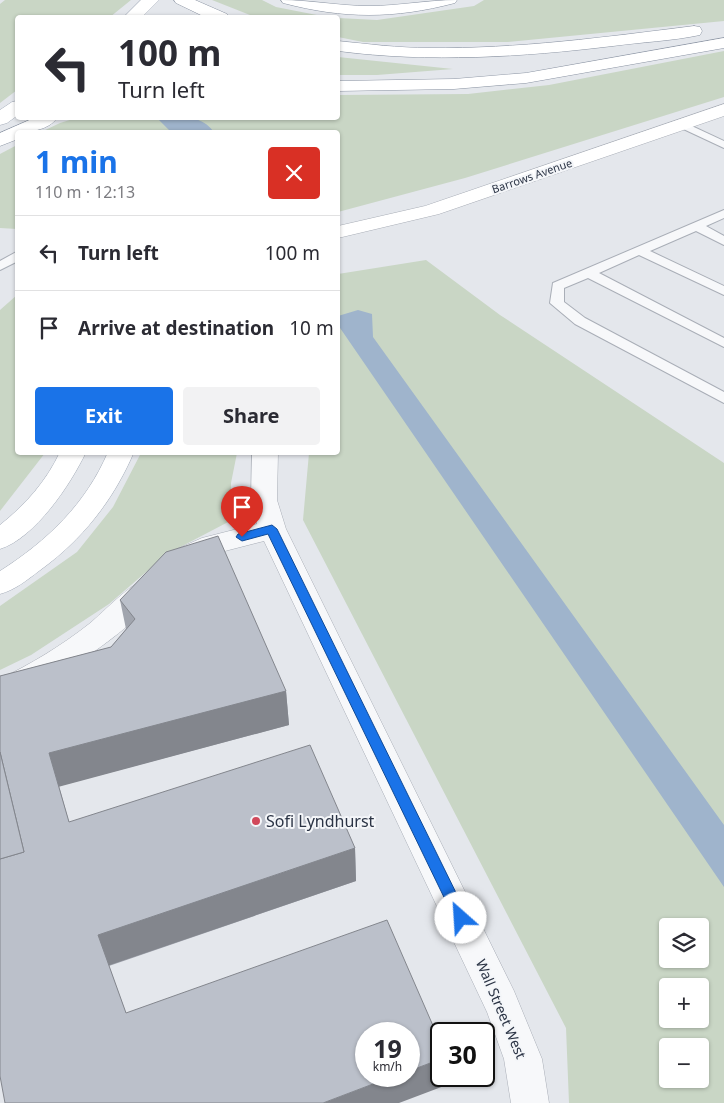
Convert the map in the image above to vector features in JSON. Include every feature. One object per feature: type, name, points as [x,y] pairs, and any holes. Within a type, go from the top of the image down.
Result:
[{"type":"main road","points":[[134,15],[151,0]]},
{"type":"main road","points":[[289,0],[332,9],[380,11],[410,8],[449,0]]},
{"type":"main road","points":[[188,3],[215,15]]},
{"type":"main road","points":[[340,46],[412,53],[485,54],[724,28]]},
{"type":"main road","points":[[340,86],[454,84],[519,79],[724,43]]},
{"type":"main road","points":[[0,119],[15,108]]},
{"type":"main road","name":"Barrows Avenue","points":[[340,232],[432,210],[724,110]]},
{"type":"main road","points":[[22,130],[44,120]]},
{"type":"main road","points":[[0,140],[15,133]]},
{"type":"main road","points":[[0,538],[22,521],[42,500],[62,473],[71,455]]},
{"type":"main road","points":[[0,584],[38,558],[79,520],[108,481],[120,455]]},
{"type":"street","name":"Wall Street West","points":[[265,455],[264,500],[272,529],[496,989],[520,1047],[529,1082],[530,1103]]},
{"type":"street","points":[[0,694],[35,675],[96,634],[121,615],[176,563],[187,556],[212,545],[272,529]]},
{"type":"lane","points":[[681,124],[724,144]]},
{"type":"lane","points":[[724,214],[558,286],[557,303],[580,320],[724,398]]},
{"type":"lane","points":[[697,226],[724,241]]},
{"type":"lane","points":[[640,251],[724,291]]},
{"type":"lane","points":[[0,266],[15,257]]},
{"type":"lane","points":[[589,273],[724,343]]},
{"type":"green space","points":[[5,0],[131,0],[112,15],[15,15],[15,92],[0,103],[0,4]]},
{"type":"green space","points":[[212,0],[262,0],[276,7],[317,15],[250,15]]},
{"type":"green space","points":[[484,0],[724,0],[724,21],[508,42],[363,42],[340,37],[340,18],[377,20],[474,6]]},
{"type":"green space","points":[[724,51],[724,97],[465,178],[340,211],[340,130],[45,130],[70,120],[340,120],[340,95],[468,94],[549,85]]},
{"type":"green space","points":[[340,57],[453,69],[377,75],[340,75]]},
{"type":"green space","points":[[15,146],[15,229],[0,228],[0,154]]},
{"type":"green space","points":[[426,260],[500,315],[724,463],[724,1103],[569,1103],[566,1028],[303,520],[309,455],[340,455],[340,274]]},
{"type":"green space","points":[[15,297],[15,455],[43,455],[0,511],[0,310]]},
{"type":"green space","points":[[140,455],[237,455],[231,483],[232,520],[167,554],[109,604],[31,655],[0,670],[0,606],[77,552],[113,507]]},
{"type":"water","points":[[159,120],[199,120],[212,130],[169,130]]},
{"type":"water","points":[[358,310],[372,314],[373,337],[724,825],[724,887],[340,328],[340,315]]},
{"type":"building","name":"Sofi Lyndhurst","points":[[218,536],[286,691],[49,753],[69,822],[310,745],[355,848],[98,935],[126,1013],[387,920],[431,1022],[430,1063],[420,1067],[420,1022],[355,1022],[355,1087],[365,1087],[323,1103],[5,1103],[0,1076],[0,859],[24,852],[0,752],[0,676],[111,647],[135,619],[120,600],[166,552]]},
{"type":"building","points":[[0,752],[24,852],[0,859]]},
{"type":"place","name":"Sofi Lyndhurst","points":[[256,821]]},
{"type":"route","points":[[242,537],[272,529],[296,582],[461,918]]}]
